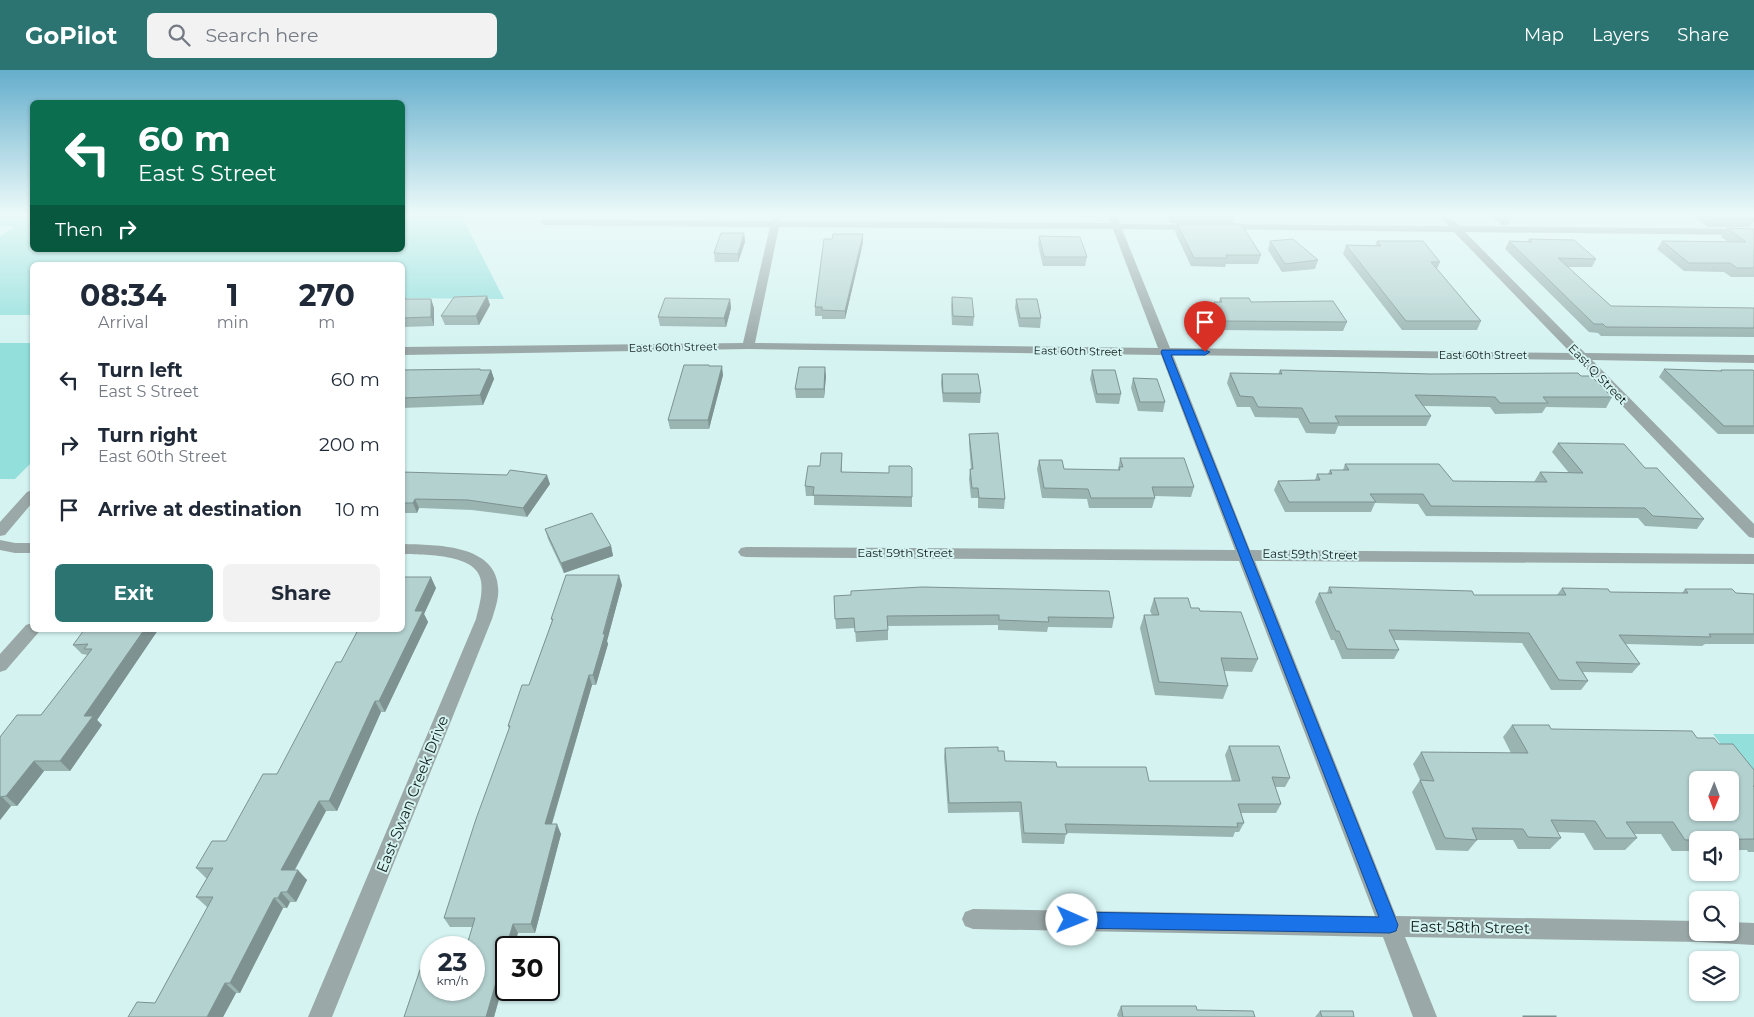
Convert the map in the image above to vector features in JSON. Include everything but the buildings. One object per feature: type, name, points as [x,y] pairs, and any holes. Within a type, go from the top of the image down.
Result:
[{"type":"street","points":[[748,346],[767,259]]},
{"type":"street","points":[[1129,259],[1425,1017]]},
{"type":"street","name":"East Q Street","points":[[1486,259],[1754,533]]},
{"type":"street","name":"East 60th Street","points":[[405,351],[748,346],[1754,359]]},
{"type":"street","points":[[0,531],[30,497]]},
{"type":"street","points":[[0,545],[30,548]]},
{"type":"street","name":"East Swan Creek Drive","points":[[320,1017],[484,619],[490,592],[488,576],[484,568],[468,556],[459,553],[405,549]]},
{"type":"street","name":"East 59th Street","points":[[746,552],[1754,558]]},
{"type":"street","points":[[0,665],[30,631]]},
{"type":"street","name":"East 58th Street","points":[[973,919],[1689,932]]},
{"type":"street","points":[[1739,933],[1754,934]]},
{"type":"shaded area","points":[[0,259],[484,259],[504,299],[405,298],[405,262],[30,262],[30,315],[0,315]]},
{"type":"shaded area","points":[[0,343],[30,343],[30,464],[15,479],[0,479]]},
{"type":"shaded area","points":[[1713,734],[1754,734],[1754,788]]},
{"type":"route","points":[[1072,920],[1390,925],[1166,352],[1205,352]]}]
